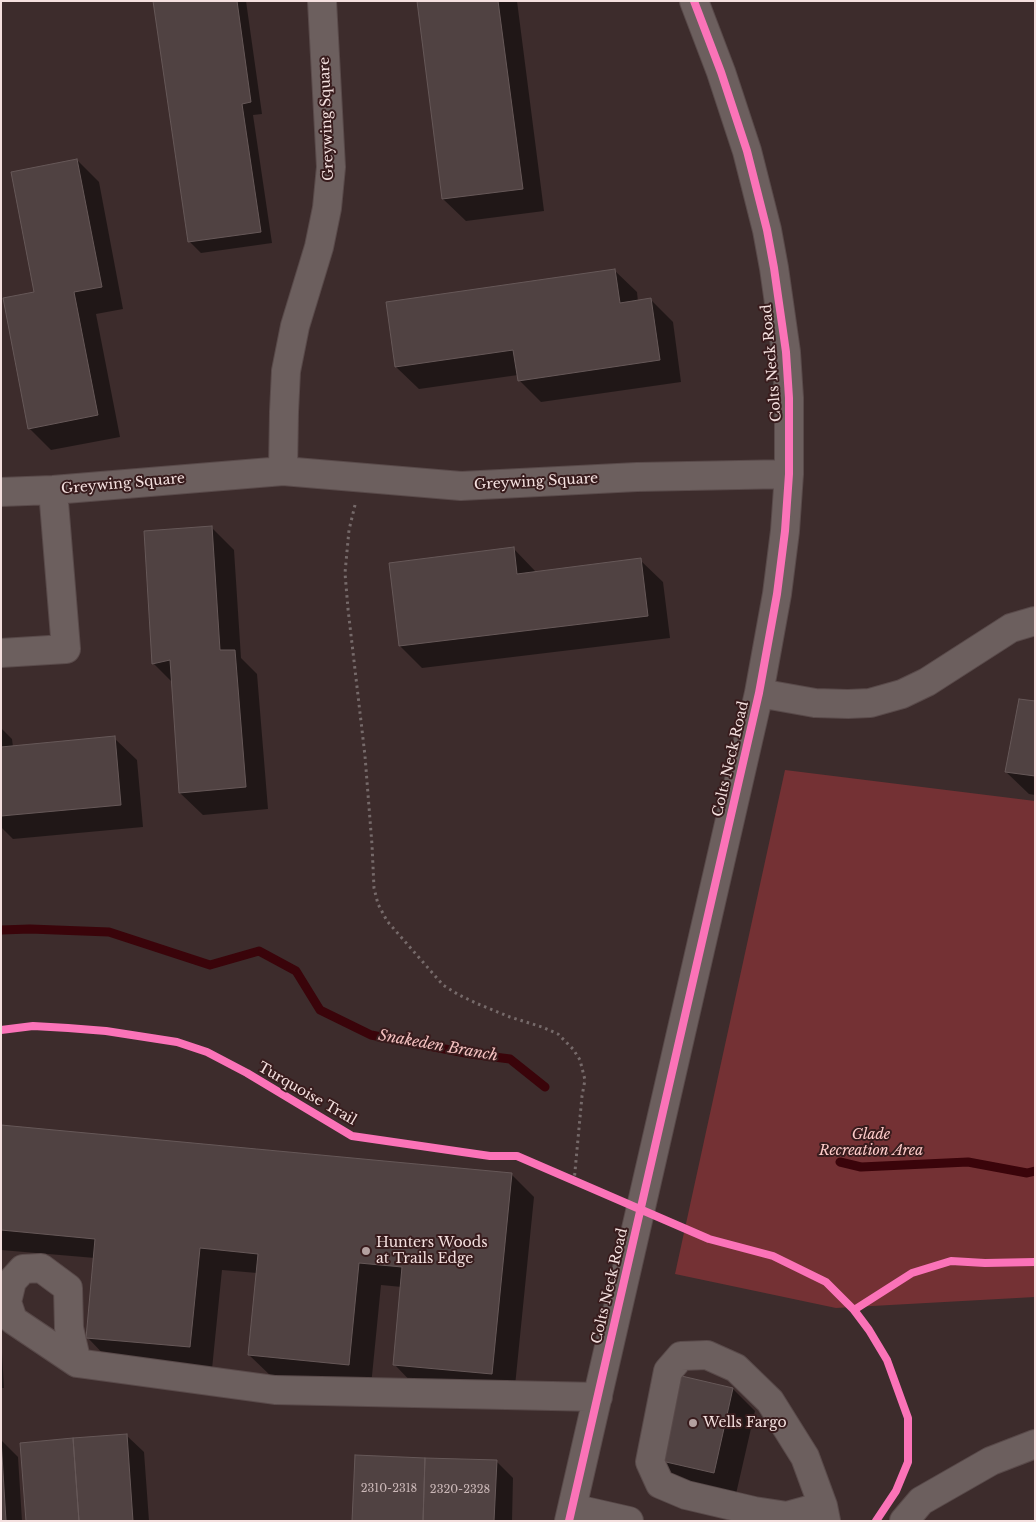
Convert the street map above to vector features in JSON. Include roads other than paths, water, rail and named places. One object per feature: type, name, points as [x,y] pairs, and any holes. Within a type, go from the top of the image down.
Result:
[{"type":"street","name":"Greywing Square","points":[[283,471],[286,371],[295,326],[320,240],[327,208],[331,167],[322,1]]},
{"type":"street","name":"Colts Neck Road","points":[[571,1514],[759,693],[777,594],[785,531],[789,474],[789,422],[786,352],[781,311],[767,230],[756,184],[737,121],[694,1]]},
{"type":"street","name":"Greywing Square","points":[[1,492],[53,490],[283,471],[461,486],[637,477],[789,474]]},
{"type":"street","name":"Greywing Square","points":[[1,653],[66,649],[53,490]]},
{"type":"street","points":[[759,693],[815,703],[870,703],[902,694],[927,682],[1011,628],[1035,621]]},
{"type":"street","points":[[707,1355],[736,1368],[770,1401],[805,1457],[824,1513],[787,1516],[754,1511],[686,1495],[660,1484],[650,1462],[668,1371],[681,1356],[707,1355]]},
{"type":"street","points":[[77,1363],[275,1390],[598,1397]]},
{"type":"street","points":[[904,1521],[921,1502],[991,1462],[1035,1444]]},
{"type":"street","points":[[571,1514],[629,1521]]},
{"type":"waterway","name":"Snakeden Branch","points":[[1,930],[30,929],[109,932],[210,965],[259,951],[296,971],[320,1010],[371,1035],[471,1054],[510,1059],[545,1087]]},
{"type":"waterway","name":"Snakeden Branch","points":[[840,1162],[861,1167],[968,1162],[1027,1173],[1035,1171]]},
{"type":"place","name":"Hunters Woods at Trails Edge","points":[[366,1251]]},
{"type":"place","name":"Wells Fargo","points":[[693,1423]]},
{"type":"park label","name":"Glade Recreation Area","points":[[871,1144]]}]
